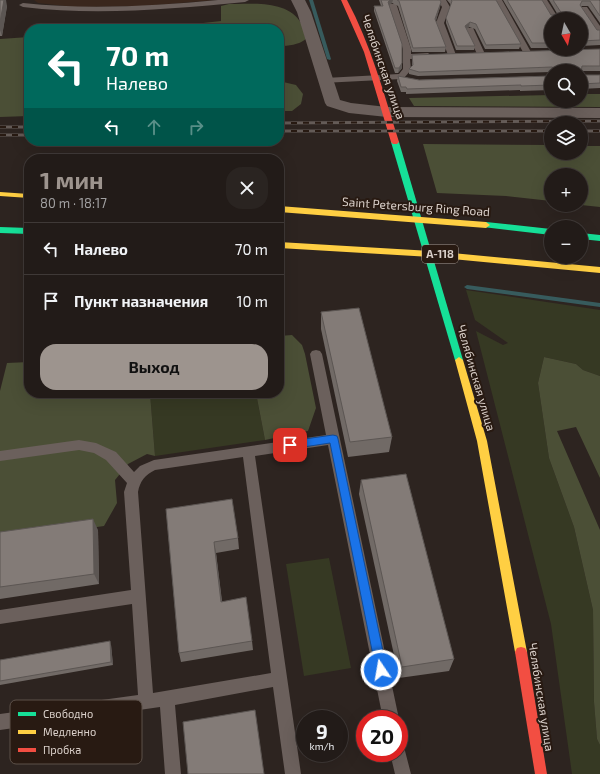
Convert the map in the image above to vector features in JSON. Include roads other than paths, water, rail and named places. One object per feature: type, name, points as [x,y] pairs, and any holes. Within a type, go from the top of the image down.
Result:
[{"type":"main road","name":"Челябинская улица","points":[[344,0],[356,21],[374,73],[482,441],[516,618],[541,774]]},
{"type":"main road","points":[[0,194],[24,196]]},
{"type":"main road","name":"Saint Petersburg Ring Road","points":[[284,208],[491,224],[544,231]]},
{"type":"main road","points":[[0,230],[24,231]]},
{"type":"main road","points":[[588,237],[600,238]]},
{"type":"main road","name":"А-118","points":[[284,245],[431,254],[600,270]]},
{"type":"street","points":[[298,0],[304,12],[333,103],[349,108],[387,112],[600,113]]},
{"type":"lane","points":[[26,8],[102,9],[185,5],[245,0]]},
{"type":"lane","points":[[406,57],[448,55],[440,22],[446,7],[442,0]]},
{"type":"lane","points":[[498,0],[526,52]]},
{"type":"lane","points":[[543,0],[551,12]]},
{"type":"lane","points":[[325,81],[374,73],[405,78],[407,70],[407,49],[393,6]]},
{"type":"lane","points":[[584,9],[600,32]]},
{"type":"lane","points":[[470,30],[481,54]]},
{"type":"lane","points":[[374,73],[387,112]]},
{"type":"lane","points":[[316,354],[389,710]]},
{"type":"lane","points":[[146,702],[131,492],[134,481],[143,469],[154,465],[333,439]]},
{"type":"lane","points":[[0,456],[79,445],[96,448],[111,456],[134,481]]},
{"type":"lane","points":[[248,451],[278,679],[293,774]]},
{"type":"lane","points":[[0,616],[138,596]]},
{"type":"lane","points":[[142,703],[278,679]]},
{"type":"lane","points":[[167,698],[173,774]]},
{"type":"lane","points":[[0,722],[10,721]]},
{"type":"lane","points":[[400,762],[403,774]]},
{"type":"waterway","points":[[311,0],[329,59]]},
{"type":"waterway","points":[[467,287],[600,305]]},
{"type":"railway","points":[[284,123],[600,121]]},
{"type":"railway","points":[[0,127],[24,127]]},
{"type":"railway","points":[[284,131],[544,131]]},
{"type":"railway","points":[[588,131],[600,131]]},
{"type":"railway","points":[[0,135],[24,135]]}]
